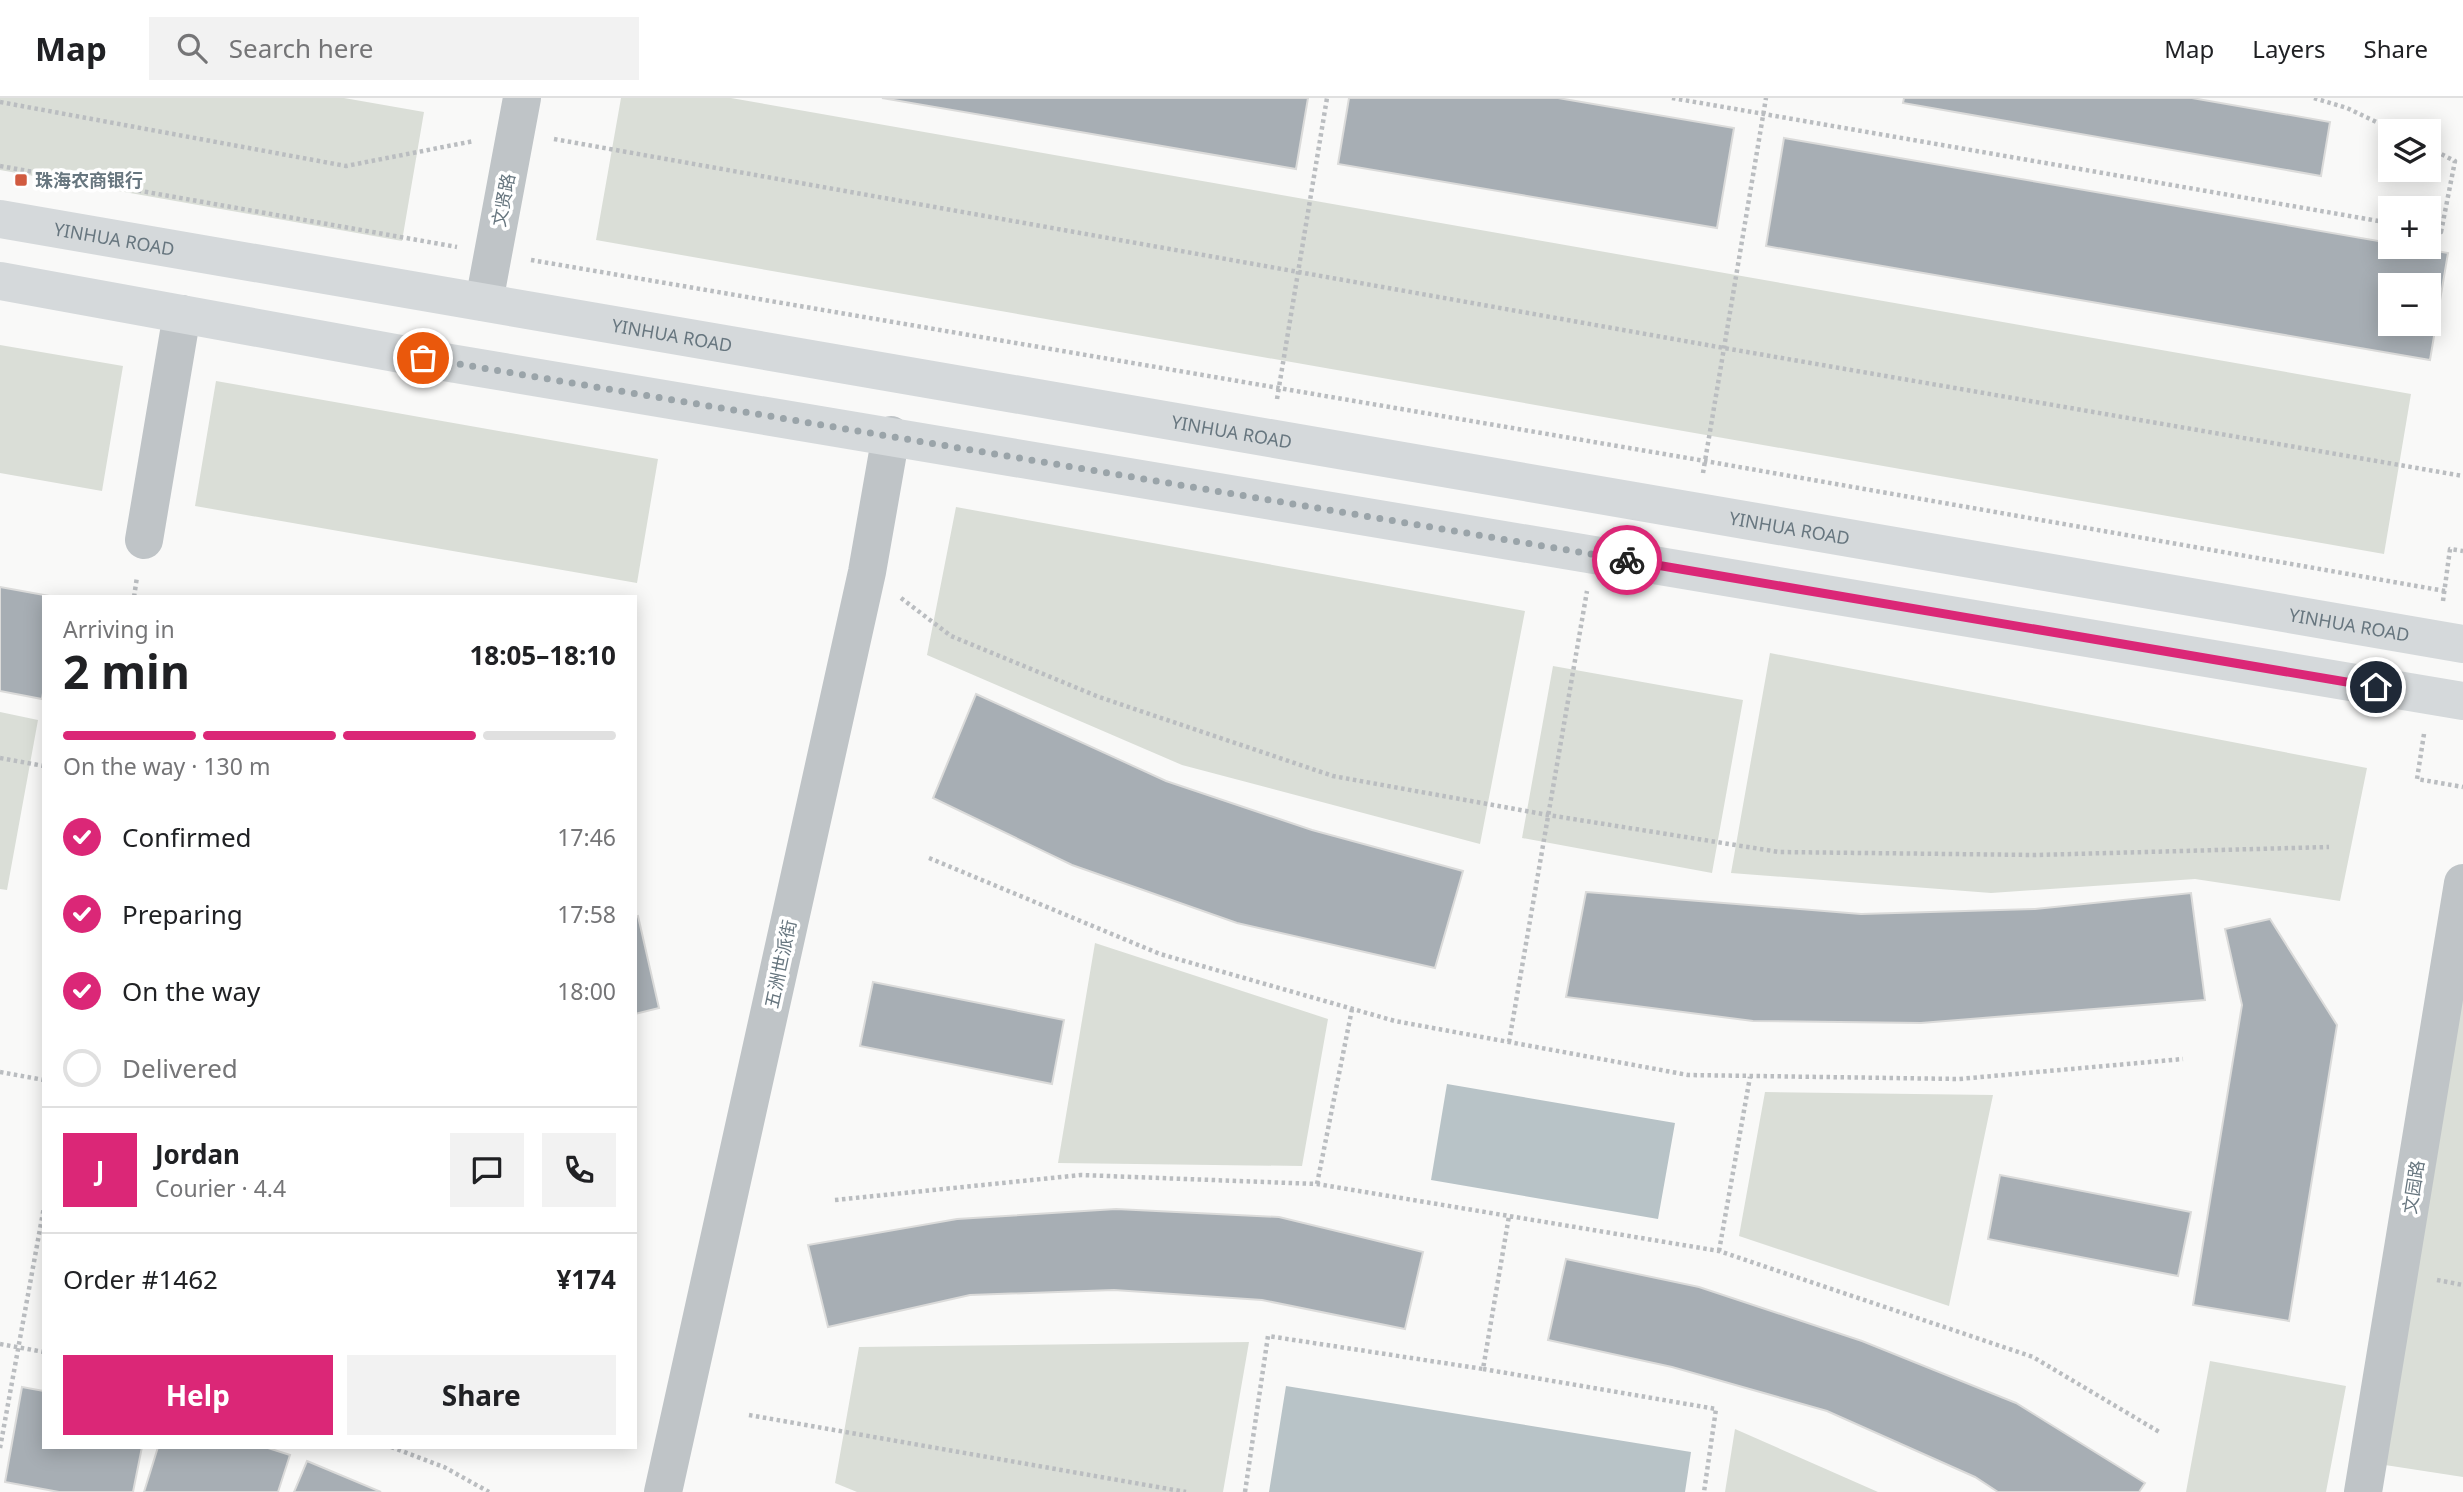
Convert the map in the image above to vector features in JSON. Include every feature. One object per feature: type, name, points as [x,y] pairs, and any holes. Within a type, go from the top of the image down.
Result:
[{"type":"main road","name":"YINHUA ROAD","points":[[0,219],[2463,644]]},
{"type":"main road","points":[[0,281],[450,363],[2463,701]]},
{"type":"street","name":"文贤路","points":[[484,302],[519,115]]},
{"type":"street","points":[[144,540],[181,314]]},
{"type":"street","name":"五洲世派街","points":[[663,1492],[867,572],[891,435]]},
{"type":"street","name":"文园路","points":[[2363,1492],[2463,883]]},
{"type":"path","points":[[1270,438],[1327,98]]},
{"type":"path","points":[[1672,98],[2378,221]]},
{"type":"path","points":[[1696,512],[1766,98]]},
{"type":"path","points":[[2314,98],[2347,108],[2378,123]]},
{"type":"path","points":[[0,102],[346,166],[519,115],[1298,271],[2463,476]]},
{"type":"path","points":[[2441,154],[2455,161],[2441,232]]},
{"type":"path","points":[[0,166],[2445,591]]},
{"type":"path","points":[[1509,1042],[1593,554]]},
{"type":"path","points":[[867,572],[951,636],[1099,697],[1333,776],[1548,815],[1779,852],[2036,855],[2329,847]]},
{"type":"path","points":[[0,758],[42,766]]},
{"type":"path","points":[[929,858],[1160,954],[1352,1009],[1395,1021],[1688,1075],[1959,1079],[2183,1059]]},
{"type":"path","points":[[1317,1184],[1352,1009]]},
{"type":"path","points":[[0,1072],[42,1080]]},
{"type":"path","points":[[1719,1251],[1750,1076]]},
{"type":"path","points":[[835,1200],[1081,1175],[1317,1184],[1719,1251],[2033,1357],[2161,1433]]},
{"type":"path","points":[[1483,1369],[1509,1216]]},
{"type":"path","points":[[0,1448],[42,1218]]},
{"type":"path","points":[[1245,1492],[1268,1336],[1716,1409],[1704,1492]]},
{"type":"path","points":[[0,1344],[42,1352]]},
{"type":"path","points":[[749,1415],[1186,1492]]},
{"type":"path","points":[[396,1449],[444,1467],[489,1492]]},
{"type":"shaded area","points":[[0,98],[344,98],[424,112],[402,241],[0,170]]},
{"type":"shaded area","points":[[621,98],[731,98],[2411,394],[2384,554],[596,240]]},
{"type":"shaded area","points":[[0,345],[123,366],[102,491],[0,473]]},
{"type":"shaded area","points":[[216,381],[658,459],[637,583],[195,506]]},
{"type":"shaded area","points":[[956,507],[1525,611],[1480,844],[1182,765],[927,655]]},
{"type":"shaded area","points":[[1770,653],[2367,768],[2340,901],[2195,879],[1991,893],[1731,873]]},
{"type":"shaded area","points":[[1553,666],[1743,700],[1712,873],[1522,838]]},
{"type":"shaded area","points":[[0,712],[38,720],[7,890],[0,889]]},
{"type":"shaded area","points":[[1095,943],[1328,1019],[1302,1166],[1058,1163]]},
{"type":"shaded area","points":[[2463,984],[2463,1477],[2385,1465]]},
{"type":"shaded area","points":[[1447,1084],[1675,1123],[1658,1219],[1431,1180]]},
{"type":"shaded area","points":[[1765,1092],[1993,1095],[1949,1306],[1739,1236]]},
{"type":"shaded area","points":[[1249,1342],[1223,1492],[857,1492],[835,1483],[859,1347]]},
{"type":"shaded area","points":[[2210,1361],[2346,1386],[2326,1492],[2186,1492]]},
{"type":"shaded area","points":[[1286,1386],[1691,1452],[1685,1492],[1269,1492]]},
{"type":"shaded area","points":[[1735,1429],[1878,1492],[1725,1492]]},
{"type":"building","points":[[882,98],[1308,98],[1296,169]]},
{"type":"building","points":[[1349,98],[1558,98],[1734,128],[1717,228],[1338,164]]},
{"type":"building","points":[[1904,98],[2192,98],[2330,122],[2321,176],[1903,103]]},
{"type":"building","points":[[1784,138],[2378,241],[2378,259],[2441,259],[2441,252],[2448,253],[2441,295],[2441,273],[2378,273],[2378,336],[2434,336],[2430,360],[1766,246]]},
{"type":"building","points":[[0,587],[44,595],[42,699],[0,691]]},
{"type":"building","points":[[976,694],[1166,781],[1312,830],[1463,871],[1435,968],[1237,923],[1072,865],[933,798]]},
{"type":"building","points":[[1586,892],[1861,914],[2035,909],[2191,893],[2205,1000],[1921,1023],[1753,1021],[1566,997]]},
{"type":"building","points":[[637,916],[659,1008],[637,1014]]},
{"type":"building","points":[[2270,919],[2337,1025],[2289,1321],[2193,1305],[2242,1005],[2225,929]]},
{"type":"building","points":[[873,982],[1064,1020],[1052,1084],[860,1046]]},
{"type":"building","points":[[2000,1175],[2191,1212],[2178,1276],[1988,1239]]},
{"type":"building","points":[[1116,1209],[1279,1217],[1423,1252],[1405,1329],[1262,1300],[1114,1290],[970,1295],[828,1327],[808,1245],[957,1219]]},
{"type":"building","points":[[1566,1259],[1699,1287],[1862,1341],[2016,1403],[2145,1483],[2139,1492],[1998,1492],[1975,1477],[1827,1411],[1672,1367],[1548,1340]]},
{"type":"building","points":[[22,1387],[42,1391],[42,1449],[142,1449],[133,1492],[59,1492],[5,1482]]},
{"type":"building","points":[[157,1449],[271,1449],[290,1455],[278,1492],[144,1492]]},
{"type":"building","points":[[307,1461],[381,1492],[294,1492]]},
{"type":"way so far","points":[[423,358],[1627,560]]},
{"type":"place","name":"珠海农商银行","points":[[21,180]]},
{"type":"route","points":[[1627,560],[2376,687]]}]
